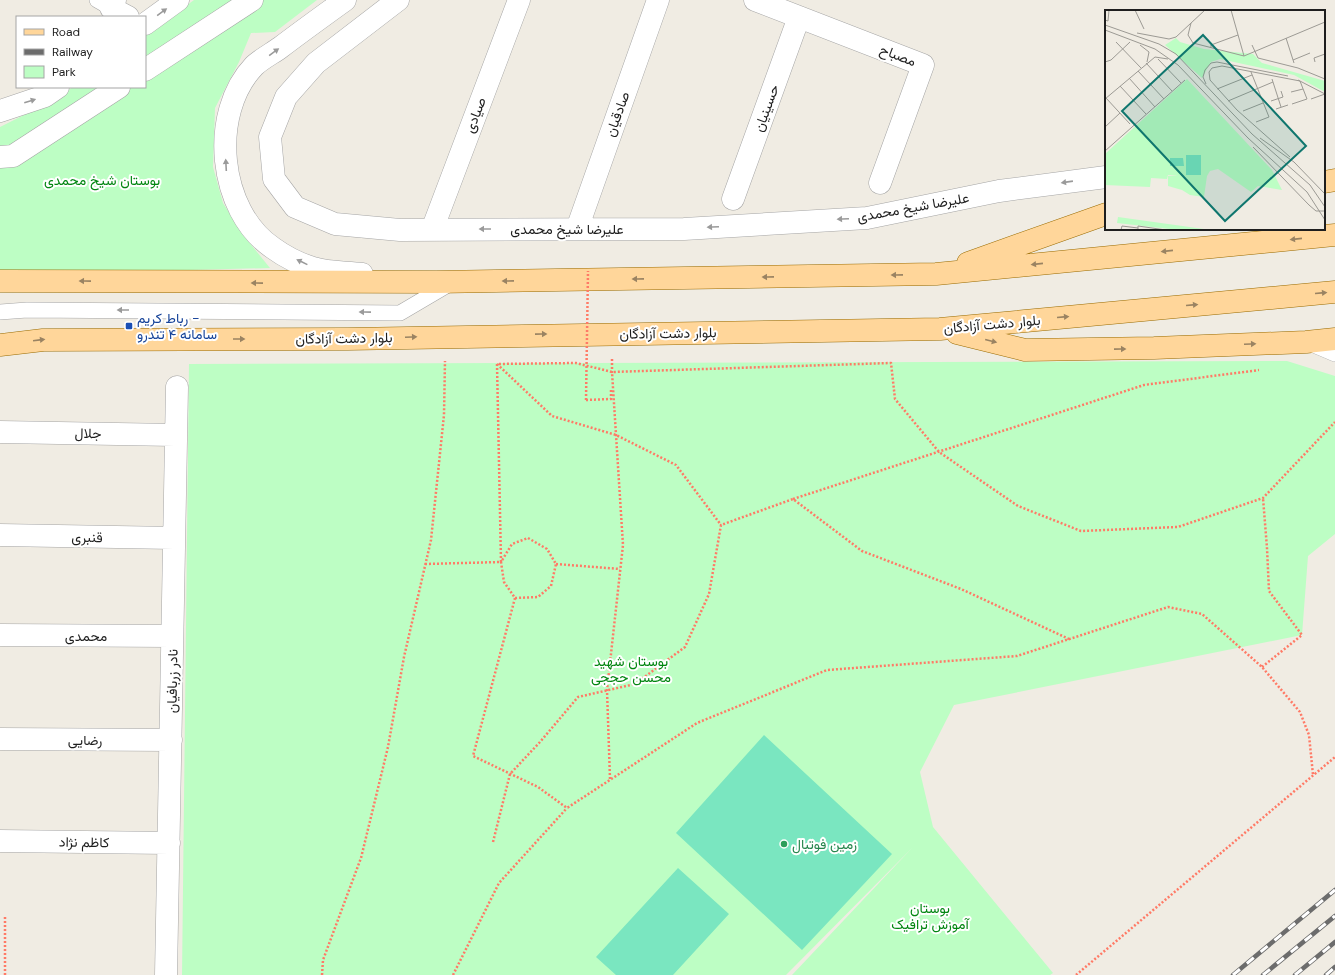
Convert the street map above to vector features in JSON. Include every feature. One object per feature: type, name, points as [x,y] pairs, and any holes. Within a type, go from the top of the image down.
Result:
[{"type":"main road","points":[[1325,182],[1335,180]]},
{"type":"main road","points":[[936,274],[1105,214]]},
{"type":"main road","points":[[0,281],[444,282],[936,274],[1335,235]]},
{"type":"main road","name":"بلوار دشت آزادگان","points":[[0,346],[43,340],[348,339],[613,333],[940,329],[1335,292]]},
{"type":"main road","points":[[940,329],[1026,350],[1154,348],[1306,342],[1335,339]]},
{"type":"street","points":[[146,23],[178,0]]},
{"type":"street","points":[[146,69],[252,0]]},
{"type":"street","points":[[345,0],[254,66],[236,93],[228,118],[225,143],[226,172],[234,197],[253,230],[272,248],[314,269],[444,282]]},
{"type":"street","name":"علیرضا شیخ محمدی","points":[[398,0],[316,63],[286,97],[270,137],[274,179],[296,207],[335,224],[400,230],[684,229],[867,218],[999,191],[1105,177]]},
{"type":"street","name":"صیادی","points":[[432,230],[519,0]]},
{"type":"street","name":"صادقیان","points":[[577,229],[658,0]]},
{"type":"street","name":"مصباح","points":[[755,0],[923,65],[880,183]]},
{"type":"street","name":"حسینیان","points":[[733,199],[799,17]]},
{"type":"street","points":[[0,110],[45,96],[57,88]]},
{"type":"street","points":[[0,157],[13,156],[117,88]]},
{"type":"street","name":"نادر زربافیان","points":[[166,975],[177,387]]},
{"type":"street","name":"جلال","points":[[0,432],[175,434]]},
{"type":"street","name":"قنبری","points":[[0,535],[174,538]]},
{"type":"street","name":"محمدی","points":[[0,635],[172,636]]},
{"type":"street","name":"رضایی","points":[[0,739],[171,740]]},
{"type":"street","name":"کاظم نژاد","points":[[0,841],[169,843]]},
{"type":"lane","points":[[0,312],[101,310],[400,313],[444,282]]},
{"type":"lane","points":[[1306,342],[1335,354]]},
{"type":"path","points":[[588,271],[586,400],[611,399],[613,333]]},
{"type":"path","points":[[322,975],[323,960],[361,858],[388,747],[404,657],[431,540],[444,415],[446,336]]},
{"type":"path","points":[[496,364],[576,363],[612,372],[891,363],[895,399],[939,452],[1018,506],[1081,531],[1178,527],[1263,498],[1335,422]]},
{"type":"path","points":[[493,842],[510,774],[540,742],[578,697],[635,684],[685,647],[709,594],[721,525],[676,465],[616,435],[552,416],[496,364]]},
{"type":"path","points":[[496,364],[501,562],[504,582],[515,598],[473,756],[538,787],[567,808]]},
{"type":"path","points":[[721,525],[793,499],[1144,385],[1260,370]]},
{"type":"path","points":[[610,779],[606,690],[623,545],[612,372]]},
{"type":"path","points":[[1262,667],[1302,635],[1269,591],[1263,498]]},
{"type":"path","points":[[793,499],[862,551],[961,589],[1070,639]]},
{"type":"path","points":[[501,562],[512,544],[528,538],[547,549],[556,564],[551,586],[538,597],[515,598]]},
{"type":"path","points":[[425,564],[501,562]]},
{"type":"path","points":[[556,564],[620,569]]},
{"type":"path","points":[[453,975],[499,883],[567,808],[697,723],[827,670],[1017,656],[1168,607],[1202,614],[1262,667],[1300,712],[1309,735],[1312,775]]},
{"type":"path","points":[[1076,975],[1335,757]]},
{"type":"path","points":[[4,975],[5,917]]},
{"type":"green space","name":"بوستان شیخ محمدی","points":[[194,0],[317,0],[275,32],[251,33],[239,62],[215,108],[213,167],[223,203],[244,236],[270,268],[0,275],[0,127],[50,102],[71,88],[146,88],[146,35]]},
{"type":"green space","name":"بوستان شهید محسن حججی","points":[[1287,361],[1335,376],[1335,534],[1308,556],[1302,635],[954,705],[920,772],[933,827],[1053,973],[1050,975],[792,975],[913,847],[786,975],[182,975],[189,364]]},
{"type":"green space","name":"زمین فوتبال","points":[[764,735],[892,854],[802,950],[676,833]]},
{"type":"green space","points":[[678,868],[729,914],[673,975],[616,975],[596,957]]},
{"type":"railway","points":[[1233,975],[1335,890]]},
{"type":"railway","points":[[1263,975],[1335,916]]},
{"type":"railway","points":[[1295,975],[1335,942]]},
{"type":"railway","points":[[1326,975],[1335,967]]},
{"type":"place","name":"رباط کریم - سامانه ۴ تندرو","points":[[129,326]]},
{"type":"place","name":"زمین فوتبال","points":[[784,844]]},
{"type":"park label","name":"بوستان آموزش ترافیک","points":[[930,916]]}]
